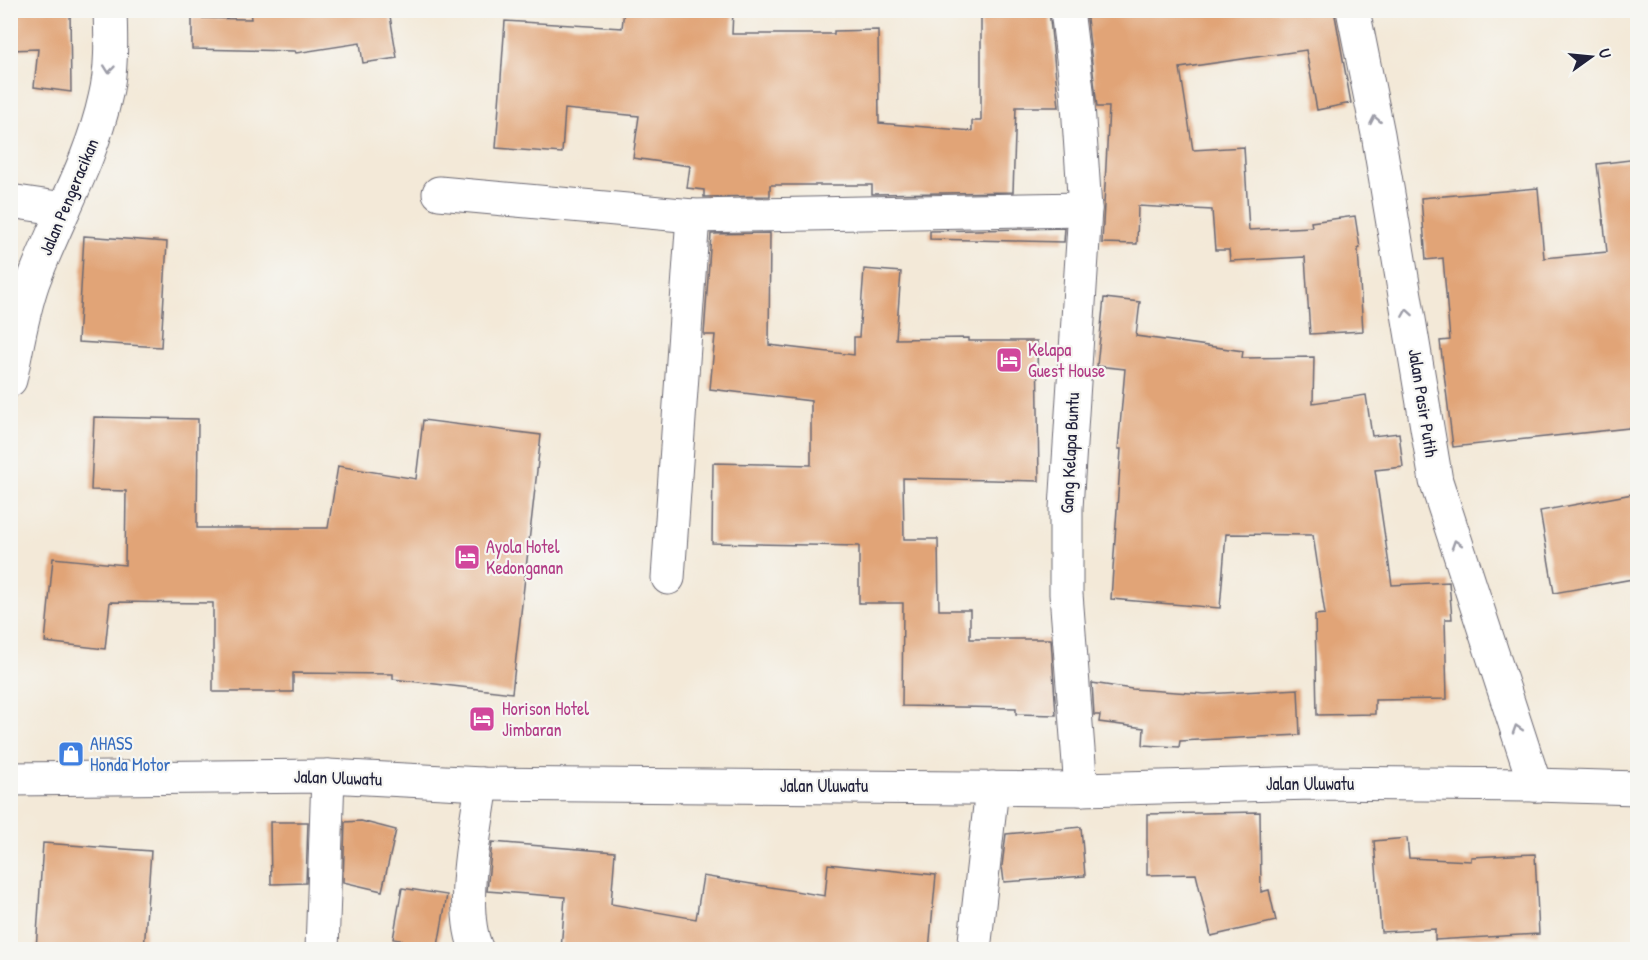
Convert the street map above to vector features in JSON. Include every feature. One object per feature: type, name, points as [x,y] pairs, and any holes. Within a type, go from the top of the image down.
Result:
[{"type":"street","name":"Jalan Pengeracikan","points":[[10,380],[33,283],[95,134],[106,96],[110,63],[110,10]]},
{"type":"street","name":"Gang Kelapa Buntu","points":[[1066,10],[1077,90],[1085,209],[1066,508],[1066,594],[1081,789]]},
{"type":"street","name":"Jalan Pasir Putih","points":[[1353,10],[1378,134],[1436,481],[1535,785]]},
{"type":"street","points":[[439,193],[693,216],[1085,209]]},
{"type":"street","points":[[10,201],[64,209]]},
{"type":"street","points":[[668,578],[693,216]]},
{"type":"street","points":[[322,950],[328,776]]},
{"type":"street","name":"Jalan Uluwatu","points":[[10,779],[328,776],[482,784],[1081,789],[1314,783],[1638,788]]},
{"type":"street","points":[[477,950],[471,933],[467,901],[482,784]]},
{"type":"street","points":[[974,950],[992,788]]},
{"type":"building","points":[[10,10],[70,10],[71,92],[34,87],[38,49],[10,50]]},
{"type":"building","points":[[250,10],[389,10],[397,58],[363,63],[360,43],[296,53],[295,51],[192,49],[192,18],[251,19]]},
{"type":"building","points":[[624,10],[733,10],[732,34],[834,34],[834,31],[878,30],[879,123],[972,131],[972,121],[981,121],[981,10],[1049,10],[1059,107],[1016,107],[1013,192],[872,194],[872,185],[770,185],[770,196],[704,197],[704,190],[687,188],[690,166],[633,158],[639,116],[565,109],[562,153],[496,148],[505,21],[622,28]]},
{"type":"building","points":[[1086,10],[1334,10],[1351,103],[1317,110],[1306,50],[1180,68],[1193,150],[1244,147],[1249,230],[1312,227],[1311,222],[1355,216],[1360,248],[1358,249],[1363,331],[1310,334],[1305,257],[1230,261],[1229,250],[1215,250],[1212,210],[1138,206],[1137,244],[1102,243],[1109,107],[1097,107]]},
{"type":"building","points":[[1638,159],[1638,427],[1453,447],[1440,341],[1450,340],[1443,258],[1426,260],[1421,198],[1538,188],[1544,258],[1607,252],[1597,164]]},
{"type":"building","points":[[1065,228],[1064,242],[930,239],[930,231]]},
{"type":"building","points":[[770,233],[769,345],[854,355],[854,337],[859,337],[864,269],[901,272],[896,339],[969,338],[969,341],[1037,341],[1039,481],[903,478],[904,539],[938,539],[939,610],[970,610],[970,639],[1051,639],[1056,715],[1016,714],[1016,708],[902,706],[903,603],[859,603],[859,546],[712,543],[713,463],[811,465],[811,401],[710,389],[715,335],[704,335],[711,234]]},
{"type":"building","points":[[84,236],[167,242],[161,347],[78,342]]},
{"type":"building","points":[[1104,298],[1140,302],[1136,336],[1243,351],[1242,358],[1314,357],[1313,403],[1366,395],[1372,436],[1399,433],[1403,467],[1375,470],[1392,585],[1449,582],[1452,619],[1445,619],[1447,699],[1375,700],[1375,714],[1317,715],[1315,615],[1325,614],[1313,535],[1226,534],[1220,608],[1111,599],[1121,449],[1118,449],[1125,369],[1097,366]]},
{"type":"building","points":[[94,417],[198,419],[197,528],[328,528],[338,466],[416,479],[423,420],[541,435],[512,693],[393,679],[393,674],[293,673],[293,692],[213,692],[213,603],[110,602],[105,649],[45,642],[53,558],[125,565],[126,491],[91,490]]},
{"type":"building","points":[[1638,493],[1638,578],[1554,593],[1540,511]]},
{"type":"building","points":[[1092,683],[1132,689],[1205,694],[1298,689],[1300,735],[1180,741],[1179,747],[1143,745],[1144,728],[1099,722],[1100,715],[1094,715]]},
{"type":"building","points":[[1260,812],[1261,892],[1269,890],[1276,921],[1211,936],[1196,874],[1147,875],[1147,814]]},
{"type":"building","points":[[361,821],[396,830],[382,891],[343,882],[345,822]]},
{"type":"building","points":[[270,822],[308,822],[306,883],[271,884]]},
{"type":"building","points":[[1081,827],[1085,876],[1004,882],[1002,866],[1006,834]]},
{"type":"building","points":[[1407,838],[1409,858],[1471,861],[1471,857],[1535,854],[1539,934],[1435,940],[1435,929],[1381,932],[1374,841]]},
{"type":"building","points":[[492,842],[615,852],[611,904],[696,919],[703,876],[825,896],[828,864],[936,875],[929,950],[561,950],[565,897],[487,891]]},
{"type":"building","points":[[43,843],[151,851],[144,950],[36,950]]},
{"type":"building","points":[[402,888],[447,895],[438,946],[393,939]]},
{"type":"place","name":"Kelapa Guest House","points":[[1009,360]]},
{"type":"place","name":"Ayola Hotel Kedonganan","points":[[467,557]]},
{"type":"place","name":"Horison Hotel Jimbaran","points":[[482,719]]},
{"type":"place","name":"AHASS Honda Motor","points":[[71,754]]}]
